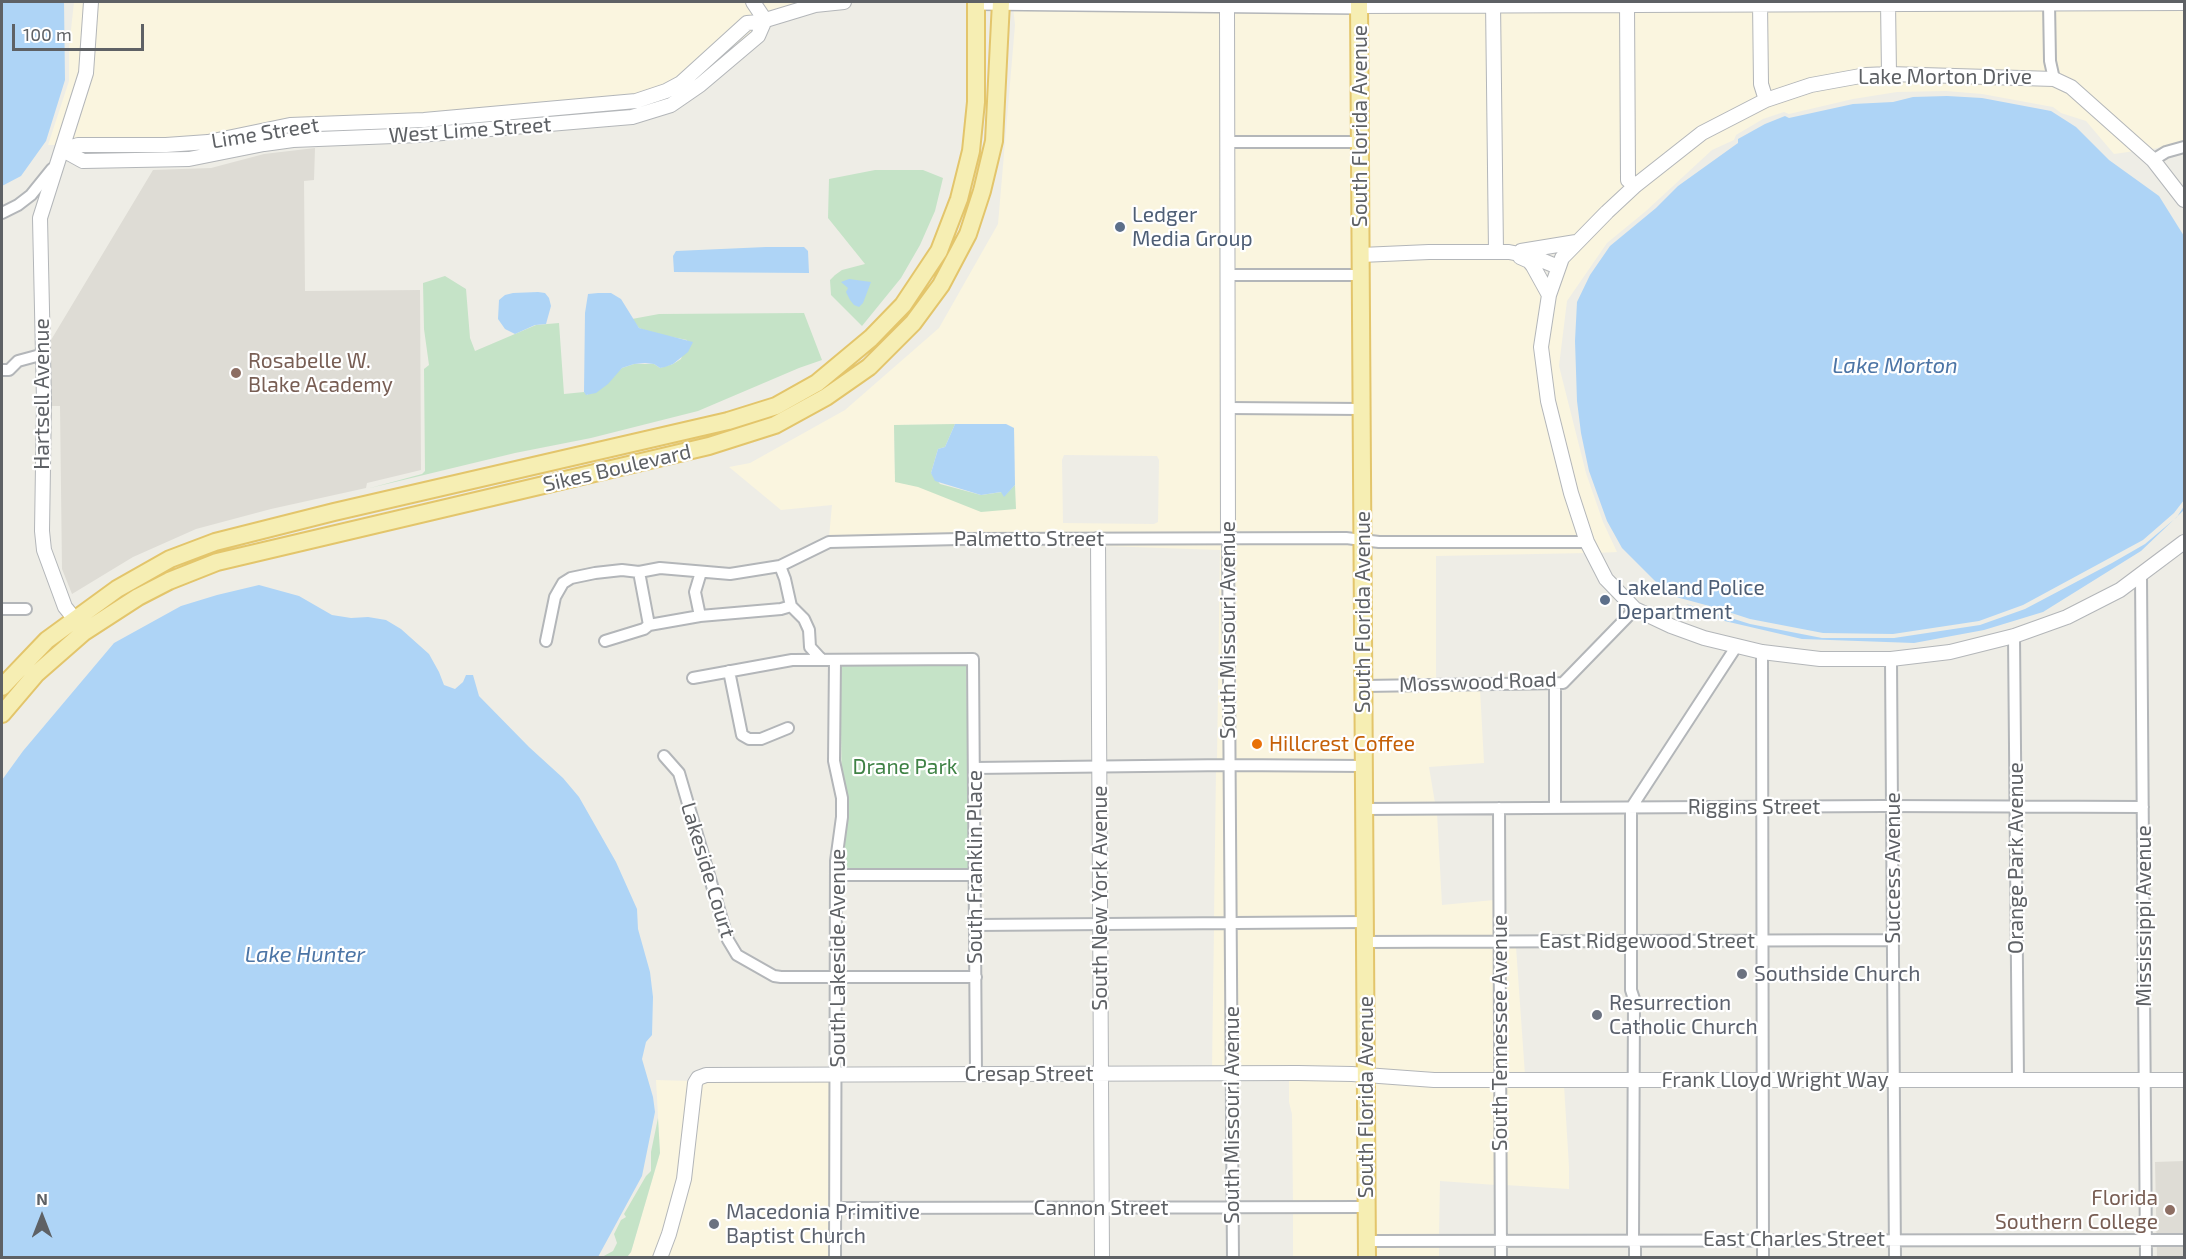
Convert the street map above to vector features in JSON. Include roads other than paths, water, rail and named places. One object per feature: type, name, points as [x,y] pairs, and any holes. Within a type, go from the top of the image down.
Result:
[{"type":"main road","points":[[978,2],[1359,4]]},
{"type":"main road","name":"Sikes Boulevard","points":[[2,714],[79,626],[117,589],[170,559],[215,542],[334,512],[728,421],[776,406],[817,383],[860,348],[903,305],[939,251],[959,199],[971,151],[976,102],[978,2]]},
{"type":"main road","name":"Sikes Boulevard","points":[[2,687],[47,640],[169,581],[217,562],[709,446],[775,425],[826,397],[875,361],[913,323],[941,285],[968,234],[982,191],[994,141],[1001,2]]},
{"type":"main road","name":"South Florida Avenue","points":[[1359,4],[1367,1249]]},
{"type":"main road","points":[[875,361],[883,339],[929,277],[929,269]]},
{"type":"main road","points":[[806,408],[850,368],[860,348]]},
{"type":"street","name":"Hartsell Avenue","points":[[79,626],[65,607],[44,550],[42,531],[44,354],[41,334],[40,218],[86,73],[91,2]]},
{"type":"street","points":[[753,2],[765,20],[814,4],[844,2]]},
{"type":"street","name":"South Missouri Avenue","points":[[1227,3],[1233,1257]]},
{"type":"street","points":[[1627,3],[1628,180],[1636,185]]},
{"type":"street","points":[[1760,3],[1761,84],[1766,100]]},
{"type":"street","points":[[1888,3],[1889,74]]},
{"type":"street","points":[[2049,3],[2050,61],[2054,79]]},
{"type":"street","points":[[1359,4],[2184,3]]},
{"type":"street","points":[[1493,4],[1496,252]]},
{"type":"street","name":"West Lime Street","points":[[63,150],[83,161],[189,159],[293,140],[419,135],[632,117],[671,105],[700,85],[758,36],[765,20]]},
{"type":"street","name":"Lake Morton Drive","points":[[2184,200],[2152,160],[2071,87],[2054,79],[1889,74],[1866,75],[1820,83],[1766,100],[1702,133],[1636,185],[1567,251],[1558,267],[1549,295],[1541,347],[1543,368],[1563,459],[1587,542],[1606,579],[1635,609],[1671,626],[1736,647],[1820,659],[1891,659],[1950,652],[2014,636],[2067,616],[2120,590],[2184,542]]},
{"type":"street","points":[[1228,142],[1360,142]]},
{"type":"street","points":[[2152,160],[2166,152],[2184,147]]},
{"type":"street","points":[[2,213],[31,195],[48,176],[63,150]]},
{"type":"street","points":[[1361,255],[1510,252],[1576,243]]},
{"type":"street","points":[[1510,252],[1534,257],[1558,267]]},
{"type":"street","points":[[1510,252],[1529,261],[1549,295]]},
{"type":"street","points":[[1228,275],[1361,275]]},
{"type":"street","points":[[2,370],[9,370],[18,361],[44,354]]},
{"type":"street","points":[[1228,408],[1361,409]]},
{"type":"street","name":"Palmetto Street","points":[[780,566],[829,542],[959,539],[1346,538],[1362,542],[1587,542]]},
{"type":"street","name":"South New York Avenue","points":[[1098,539],[1102,1257]]},
{"type":"street","points":[[546,641],[555,597],[567,580],[621,570],[639,572],[660,568],[730,574],[780,566],[790,606],[804,620],[809,630],[810,647],[821,659]]},
{"type":"street","points":[[639,572],[649,625]]},
{"type":"street","points":[[700,616],[695,591],[701,572]]},
{"type":"street","name":"Mississippi Avenue","points":[[2141,575],[2146,1257]]},
{"type":"street","points":[[605,641],[644,629],[649,625],[700,616],[781,609],[790,606]]},
{"type":"street","points":[[2,609],[26,609]]},
{"type":"street","name":"Mosswood Road","points":[[1363,686],[1563,683],[1635,609]]},
{"type":"street","name":"Orange Park Avenue","points":[[2014,636],[2018,1079]]},
{"type":"street","points":[[1635,1257],[1633,1240],[1631,808],[1736,647]]},
{"type":"street","points":[[1762,652],[1763,1257]]},
{"type":"street","name":"South Franklin Place","points":[[835,660],[973,659],[976,1074]]},
{"type":"street","name":"Success Avenue","points":[[1891,659],[1894,1257]]},
{"type":"street","points":[[693,678],[777,662],[835,660]]},
{"type":"street","name":"South Lakeside Avenue","points":[[835,660],[834,761],[842,798],[842,817],[836,861],[835,1257]]},
{"type":"street","points":[[729,671],[742,735],[749,739],[761,739],[788,728]]},
{"type":"street","points":[[1555,684],[1555,808]]},
{"type":"street","name":"Lakeside Court","points":[[664,756],[679,772],[728,940],[737,955],[774,976],[837,978],[976,976]]},
{"type":"street","points":[[974,768],[1364,766]]},
{"type":"street","name":"Riggins Street","points":[[1364,809],[2143,807]]},
{"type":"street","name":"South Tennessee Avenue","points":[[1499,808],[1501,1257]]},
{"type":"street","points":[[837,875],[975,875]]},
{"type":"street","points":[[976,925],[1365,922]]},
{"type":"street","name":"East Ridgewood Street","points":[[1365,942],[1893,940]]},
{"type":"street","name":"Cresap Street","points":[[660,1257],[669,1234],[684,1179],[695,1083],[698,1078],[706,1075],[1318,1073],[1366,1076]]},
{"type":"street","name":"Frank Lloyd Wright Way","points":[[1366,1076],[1434,1080],[2184,1080]]},
{"type":"street","name":"Cannon Street","points":[[835,1208],[1366,1207]]},
{"type":"street","name":"East Charles Street","points":[[1367,1249],[1501,1240],[2184,1240]]},
{"type":"water","points":[[2,2],[64,2],[65,80],[46,141],[21,176],[2,186]]},
{"type":"water","name":"Lake Morton","points":[[1913,97],[1982,98],[2051,111],[2076,127],[2109,160],[2159,196],[2184,236],[2184,500],[2174,513],[2143,540],[2023,605],[1979,621],[1893,634],[1823,633],[1750,619],[1669,595],[1622,548],[1607,521],[1589,471],[1577,401],[1575,341],[1577,302],[1590,275],[1610,246],[1656,208],[1678,186],[1738,143],[1738,139],[1765,124],[1785,116],[1789,118],[1853,104],[1893,102]]},
{"type":"water","points":[[804,247],[808,251],[809,273],[674,272],[673,256],[676,251]]},
{"type":"water","points":[[849,279],[871,282],[863,303],[859,307],[850,300],[846,292],[848,288],[841,282]]},
{"type":"water","points":[[513,293],[545,293],[551,306],[546,324],[535,325],[515,334],[505,329],[498,319],[499,300]]},
{"type":"water","points":[[611,293],[621,299],[639,328],[693,342],[688,352],[673,364],[665,367],[660,368],[654,364],[645,363],[622,368],[608,384],[596,393],[586,395],[584,392],[585,313],[588,294]]},
{"type":"water","points":[[955,424],[1006,424],[1014,428],[1015,485],[1004,497],[1001,492],[981,495],[935,481],[931,473],[938,449],[945,447]]},
{"type":"water","points":[[2174,520],[2141,551],[2043,612],[1984,630],[1914,643],[1802,639],[1716,619],[1686,604],[1750,624],[1822,638],[1894,638],[1980,625],[2025,609],[2112,563],[2145,544]]},
{"type":"water","name":"Lake Hunter","points":[[259,585],[299,596],[332,615],[386,620],[401,629],[429,654],[444,685],[455,689],[463,682],[466,675],[473,675],[479,696],[563,778],[579,797],[616,862],[637,909],[638,929],[650,972],[653,997],[652,1035],[646,1042],[642,1059],[655,1112],[642,1176],[598,1257],[2,1257],[2,780],[23,751],[114,643],[181,606]]},
{"type":"place","name":"Ledger Media Group","points":[[1120,227]]},
{"type":"place","name":"Rosabelle W. Blake Academy","points":[[236,373]]},
{"type":"place","name":"Lakeland Police Department","points":[[1605,600]]},
{"type":"place","name":"Hillcrest Coffee","points":[[1257,744]]},
{"type":"place","name":"Southside Church","points":[[1742,974]]},
{"type":"place","name":"Resurrection Catholic Church","points":[[1597,1015]]},
{"type":"place","name":"Florida Southern College","points":[[2170,1210]]},
{"type":"place","name":"Macedonia Primitive Baptist Church","points":[[714,1224]]},
{"type":"park label","name":"Drane Park","points":[[905,767]]}]
